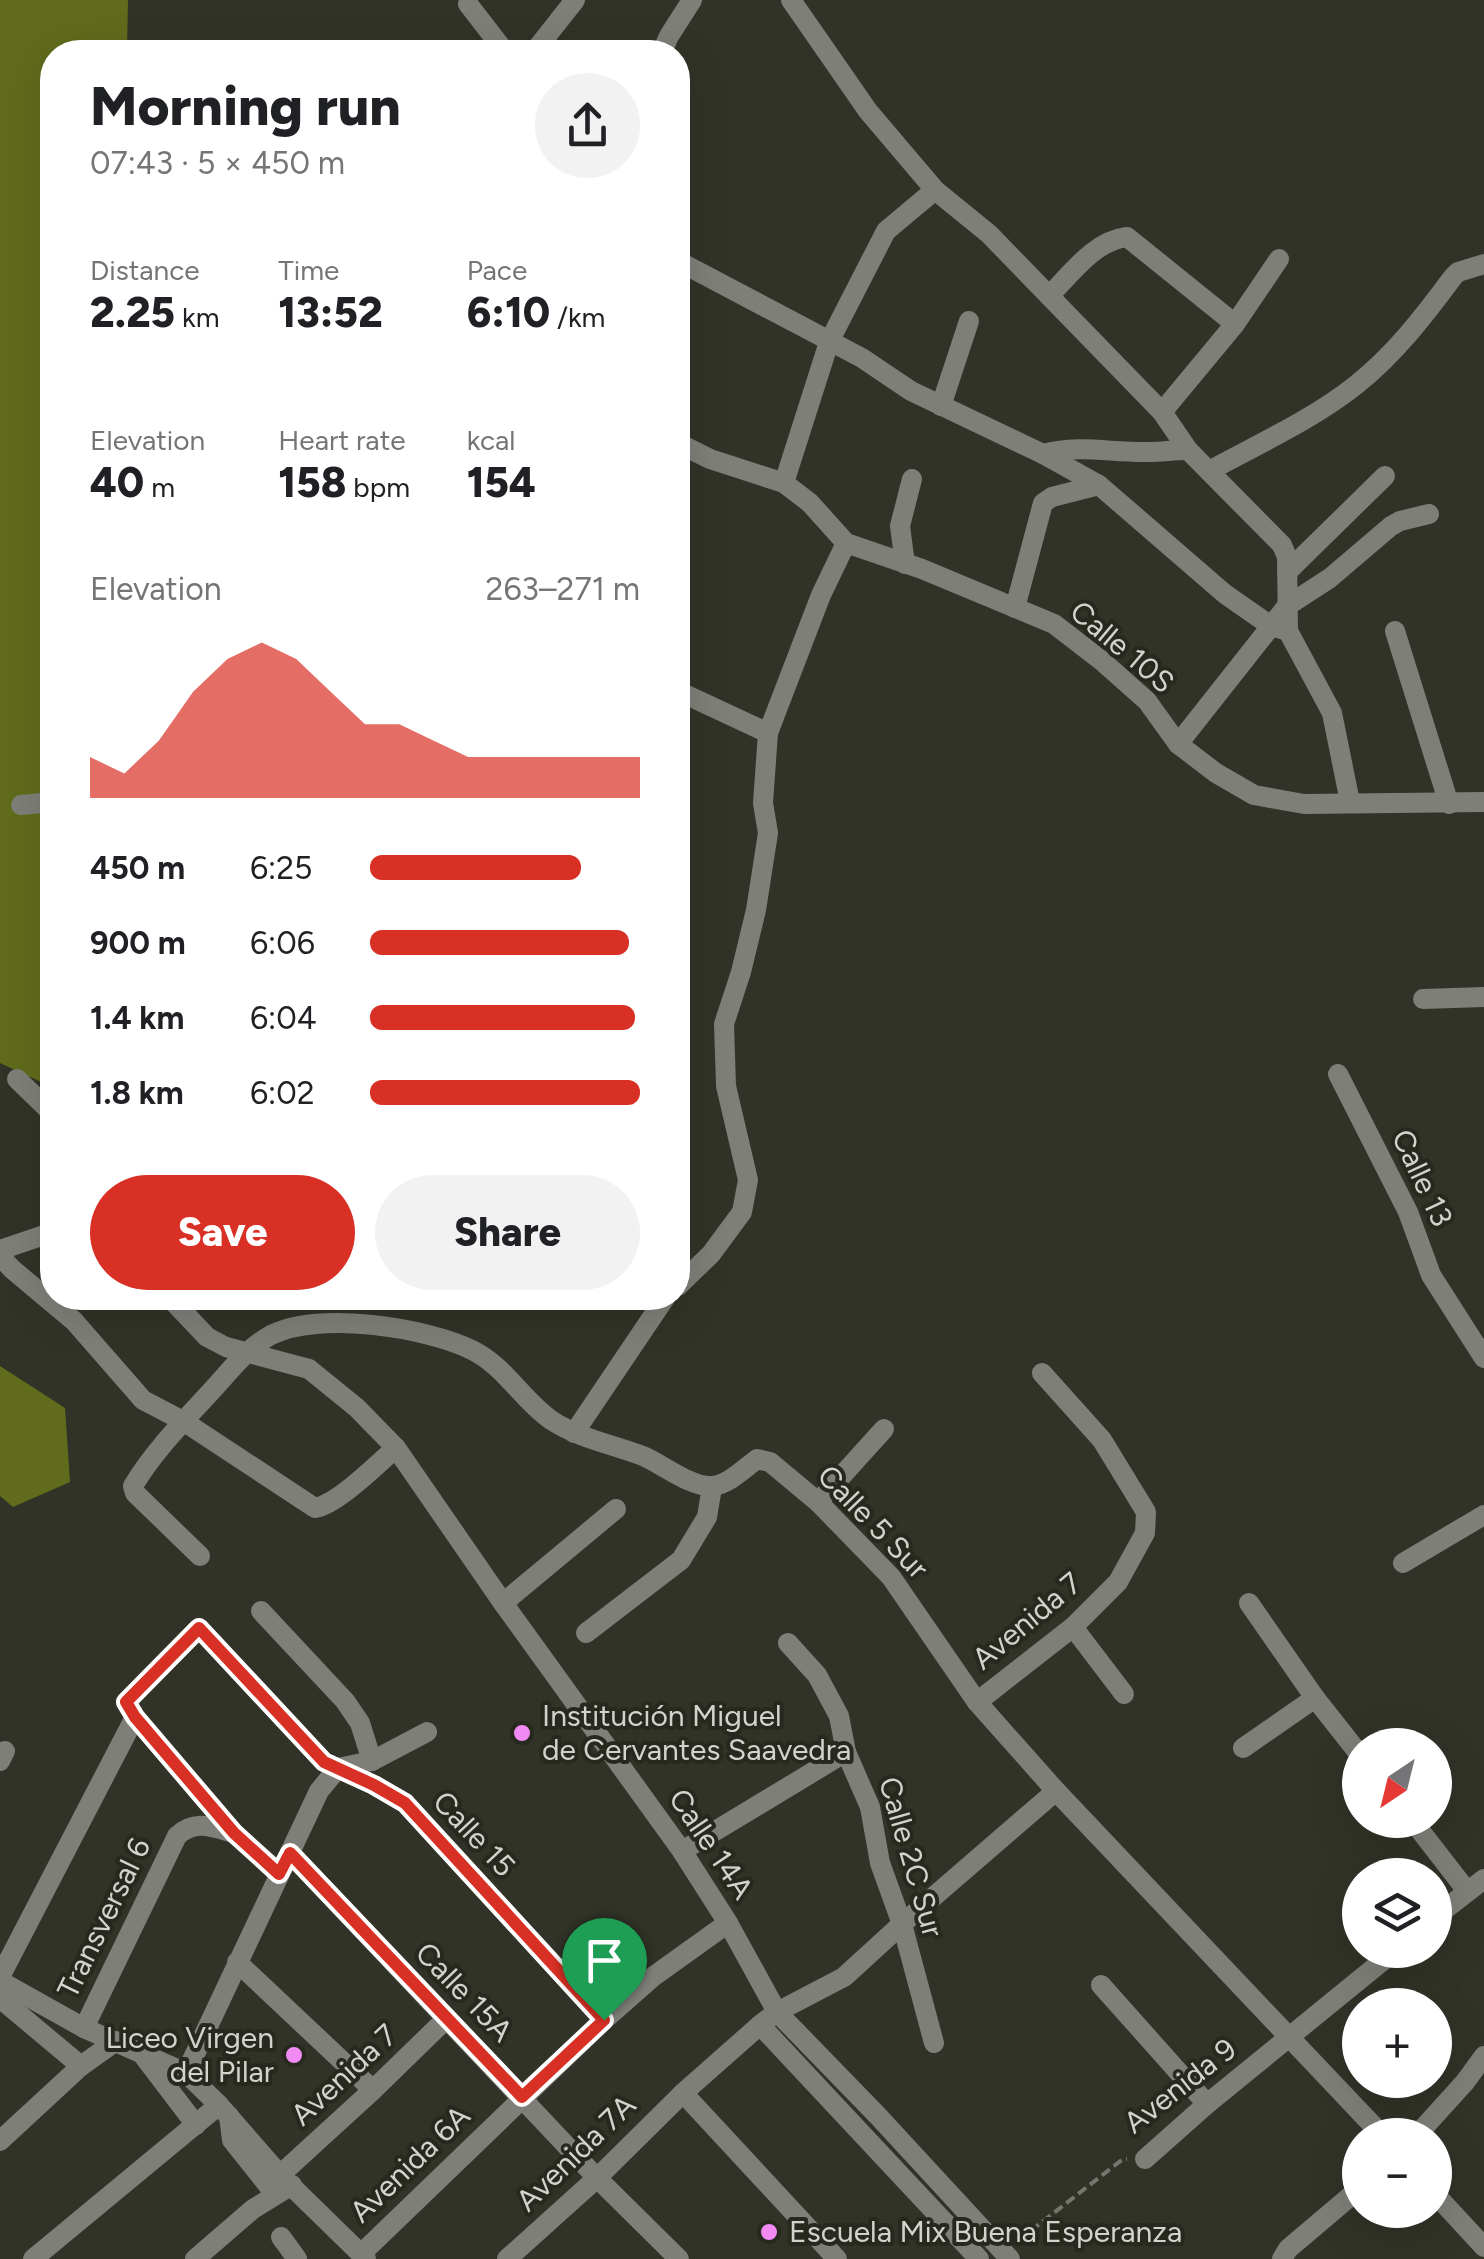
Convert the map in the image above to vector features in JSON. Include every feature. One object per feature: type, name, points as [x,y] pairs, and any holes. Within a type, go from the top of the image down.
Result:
[{"type":"street","points":[[543,40],[575,0]]},
{"type":"street","points":[[667,40],[692,0]]},
{"type":"street","points":[[791,0],[868,111],[934,190],[989,234],[1162,412],[1188,450],[1282,545],[1286,557],[1286,606],[1280,628],[1178,744]]},
{"type":"street","points":[[468,4],[496,40]]},
{"type":"street","points":[[784,483],[828,342],[886,231],[934,190]]},
{"type":"street","points":[[1049,296],[1095,250],[1112,239],[1127,238],[1236,324]]},
{"type":"street","points":[[1162,412],[1236,324],[1278,258]]},
{"type":"street","points":[[1209,470],[1318,412],[1356,385],[1415,329],[1458,272],[1484,264]]},
{"type":"street","points":[[690,267],[862,358],[910,391],[1100,485],[1225,594],[1280,628],[1332,713],[1350,802]]},
{"type":"street","points":[[941,406],[969,321]]},
{"type":"street","name":"Calle 10S","points":[[690,448],[710,459],[784,483],[810,503],[846,543],[1054,624],[1147,700],[1178,744],[1254,795],[1304,804],[1484,802]]},
{"type":"street","points":[[1043,454],[1065,448],[1188,450]]},
{"type":"street","points":[[1286,572],[1385,476]]},
{"type":"street","points":[[905,564],[900,526],[912,479]]},
{"type":"street","points":[[1015,608],[1043,503],[1052,496],[1100,485]]},
{"type":"street","points":[[1286,606],[1330,578],[1400,520],[1429,514]]},
{"type":"street","points":[[690,1275],[712,1254],[742,1212],[748,1180],[726,1086],[724,1024],[756,910],[768,833],[764,803],[768,734],[821,595],[846,543]]},
{"type":"street","points":[[1395,632],[1448,804]]},
{"type":"street","points":[[690,697],[768,734]]},
{"type":"street","points":[[21,805],[40,803]]},
{"type":"street","points":[[1423,1000],[1484,997]]},
{"type":"street","name":"Calle 13","points":[[1338,1074],[1408,1212],[1431,1274],[1484,1358]]},
{"type":"street","points":[[18,1080],[40,1101]]},
{"type":"street","points":[[40,1237],[0,1253],[40,1292]]},
{"type":"street","points":[[61,1310],[144,1400],[183,1421],[314,1508],[322,1507],[396,1448]]},
{"type":"street","points":[[181,1310],[207,1337],[247,1353]]},
{"type":"street","points":[[574,1433],[656,1310]]},
{"type":"street","points":[[200,1556],[135,1492],[134,1486],[183,1421],[247,1353],[271,1335],[299,1326],[357,1324],[422,1332],[472,1350],[502,1370],[549,1418],[574,1433],[643,1456],[695,1483],[712,1486],[707,1517],[681,1560],[586,1633]]},
{"type":"street","name":"Calle 14A","points":[[247,1353],[309,1369],[358,1408],[396,1448],[682,1850],[777,2012],[878,2116],[1003,2257]]},
{"type":"street","name":"Avenida 7","points":[[977,1702],[1073,1627],[1118,1582],[1146,1533],[1146,1512],[1102,1440],[1042,1374]]},
{"type":"street","points":[[818,1502],[884,1429]]},
{"type":"street","name":"Calle 5 Sur","points":[[712,1486],[726,1481],[757,1458],[764,1459],[818,1502],[891,1576],[977,1702],[1056,1791],[1366,2118]]},
{"type":"street","points":[[503,1603],[616,1509]]},
{"type":"street","points":[[1403,1563],[1484,1514]]},
{"type":"street","points":[[1250,1603],[1342,1732]]},
{"type":"street","points":[[261,1611],[345,1702],[360,1723],[372,1761]]},
{"type":"street","points":[[1073,1627],[1124,1694]]},
{"type":"street","name":"Calle 15","points":[[130,1710],[199,1628],[324,1762],[405,1803],[604,2020]]},
{"type":"street","name":"Calle 2C Sur","points":[[788,1643],[817,1675],[839,1716],[846,1752],[870,1807],[880,1863],[902,1924],[934,2044]]},
{"type":"street","points":[[1242,1748],[1315,1698]]},
{"type":"street","points":[[3,1989],[130,1710],[234,1833],[279,1874]]},
{"type":"street","points":[[186,2073],[319,1791],[338,1768],[372,1761],[427,1732]]},
{"type":"street","points":[[682,1850],[846,1752]]},
{"type":"street","name":"Avenida 7A","points":[[521,2255],[683,2093],[760,2025],[844,1976],[1056,1791]]},
{"type":"street","name":"Transversal 6","points":[[84,2028],[176,1836],[186,1827],[198,1824],[234,1833]]},
{"type":"street","points":[[1430,1838],[1476,1885],[1452,1904]]},
{"type":"street","name":"Calle 15A","points":[[290,1853],[597,2178],[679,2259]]},
{"type":"street","name":"Avenida 6A","points":[[364,2256],[604,2020],[654,1976],[728,1923]]},
{"type":"street","points":[[236,1962],[373,2090]]},
{"type":"street","name":"Avenida 9","points":[[1145,2159],[1374,1968]]},
{"type":"street","points":[[1101,1984],[1207,2104]]},
{"type":"street","points":[[3,1989],[186,2073],[224,2110],[282,2185],[364,2256]]},
{"type":"street","points":[[3,1989],[81,2066]]},
{"type":"street","name":"Avenida 7","points":[[194,2259],[282,2185],[447,2018]]},
{"type":"street","points":[[760,2025],[979,2259]]},
{"type":"street","points":[[0,2140],[81,2066],[116,2041]]},
{"type":"street","points":[[144,2056],[196,2125]]},
{"type":"street","points":[[1432,2118],[1484,2056]]},
{"type":"street","points":[[683,2093],[837,2259]]},
{"type":"street","points":[[33,2259],[196,2125],[224,2110]]},
{"type":"street","points":[[1282,2259],[1288,2249],[1342,2203]]},
{"type":"street","points":[[1452,2212],[1484,2247]]},
{"type":"street","points":[[281,2237],[297,2259]]},
{"type":"path","name":"Avenida 9","points":[[1003,2257],[1123,2159],[1145,2159]]},
{"type":"green space","points":[[0,0],[128,0],[127,40],[40,40],[40,1081],[0,1063]]},
{"type":"green space","points":[[0,1366],[65,1408],[70,1482],[13,1507],[0,1496]]},
{"type":"place","name":"Institución Miguel de Cervantes Saavedra","points":[[522,1733]]},
{"type":"place","name":"Liceo Virgen del Pilar","points":[[294,2055]]},
{"type":"place","name":"Escuela Mix Buena Esperanza","points":[[769,2232]]},
{"type":"route","points":[[199,1628],[324,1762],[405,1803],[604,2020],[522,2097],[290,1853],[279,1874],[234,1833],[126,1702],[199,1628]]}]
